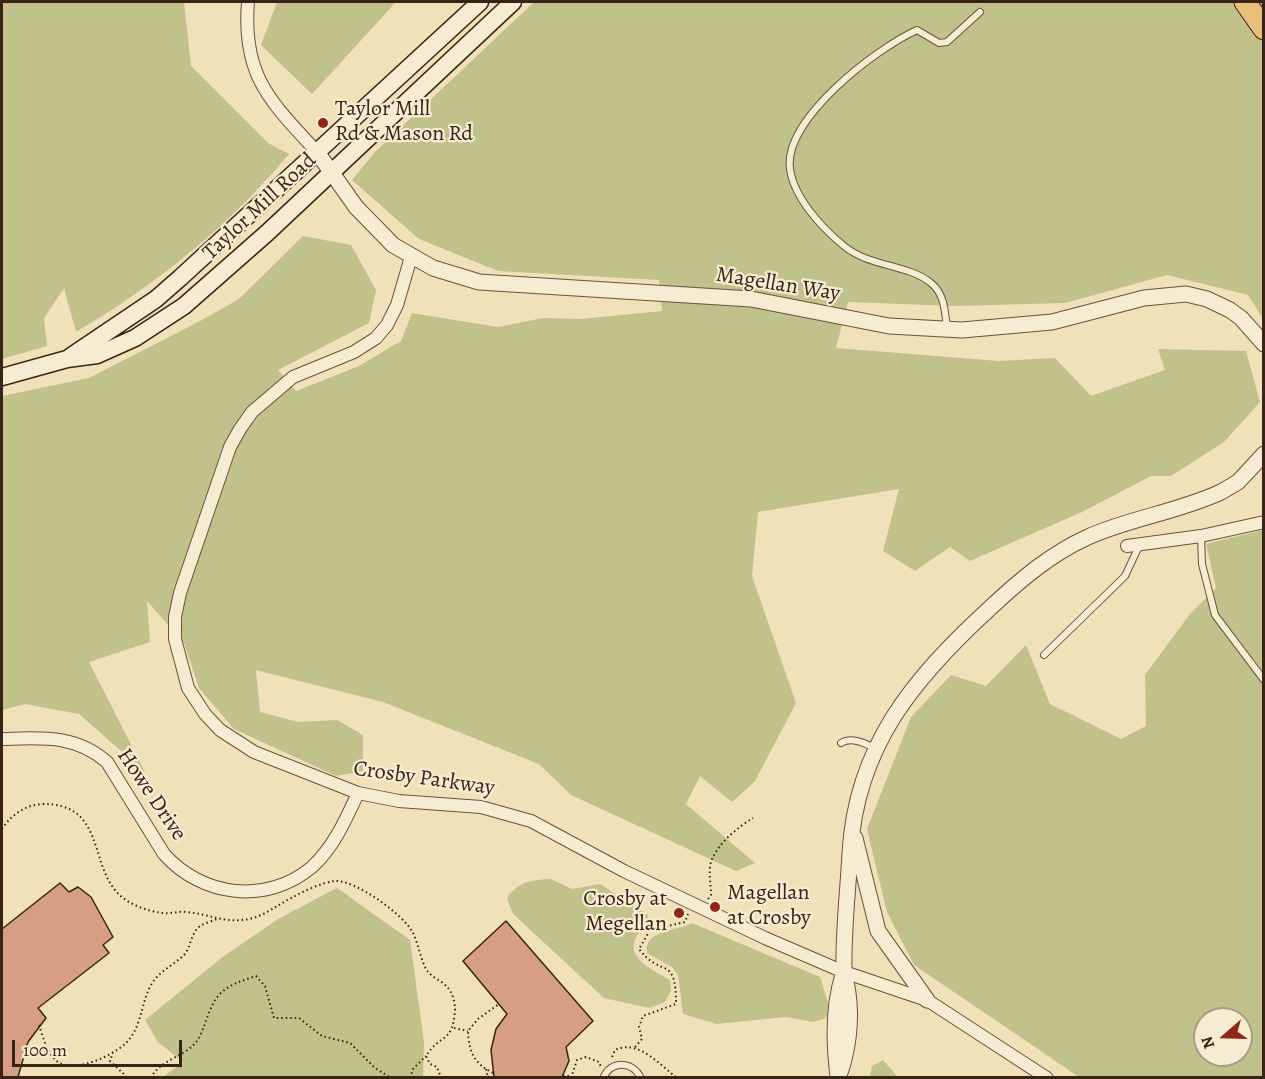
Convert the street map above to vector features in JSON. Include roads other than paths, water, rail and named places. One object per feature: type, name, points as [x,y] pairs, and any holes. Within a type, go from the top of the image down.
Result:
[{"type":"highway","points":[[1245,2],[1263,29]]},
{"type":"main road","name":"Taylor Mill Road","points":[[67,359],[156,299],[480,2]]},
{"type":"main road","name":"Taylor Mill Road","points":[[2,378],[67,359],[97,355],[135,338],[184,306],[267,233],[330,171],[513,2]]},
{"type":"street","points":[[248,2],[249,52],[257,78],[275,106],[316,152]]},
{"type":"street","name":"Magellan Way","points":[[316,152],[356,207],[393,244],[411,257],[454,275],[505,285],[751,299],[889,326],[947,330],[1007,328],[1052,322],[1144,298],[1186,294],[1207,299],[1230,309],[1241,318],[1263,344]]},
{"type":"street","name":"Crosby Parkway","points":[[411,257],[397,305],[387,325],[376,338],[354,352],[293,377],[252,412],[230,447],[180,593],[175,617],[178,658],[188,688],[205,714],[220,730],[254,752],[358,793],[399,801],[481,807],[514,815],[551,831],[624,871],[693,904],[844,972],[927,1000],[1047,1077]]},
{"type":"street","points":[[844,972],[849,995],[846,1057],[838,1077],[835,1056],[838,993],[844,972],[852,830],[858,799],[877,748],[903,699],[926,671],[1030,572],[1087,537],[1221,492],[1238,482],[1263,454]]},
{"type":"street","points":[[1127,546],[1200,536],[1263,522]]},
{"type":"street","name":"Howe Drive","points":[[2,739],[61,738],[74,741],[96,753],[106,762],[164,854],[175,867],[202,883],[235,892],[271,889],[311,868],[334,841],[358,793]]},
{"type":"street","points":[[852,830],[878,931],[927,1000]]},
{"type":"lane","points":[[947,330],[942,297],[931,283],[852,252],[820,224],[804,202],[792,178],[790,158],[803,127],[819,106],[848,76],[874,54],[896,39],[917,30],[939,43],[947,42],[980,12]]},
{"type":"lane","points":[[1200,536],[1202,564],[1215,615],[1263,680]]},
{"type":"lane","points":[[1044,655],[1125,576],[1140,543]]},
{"type":"lane","points":[[841,743],[846,740],[857,741],[877,748]]},
{"type":"lane","points":[[604,1076],[613,1066],[626,1064],[637,1070],[641,1077]]},
{"type":"place","name":"Taylor Mill Rd & Mason Rd","points":[[323,123]]},
{"type":"place","name":"Magellan at Crosby","points":[[715,907]]},
{"type":"place","name":"Crosby at Megellan","points":[[679,913]]}]
